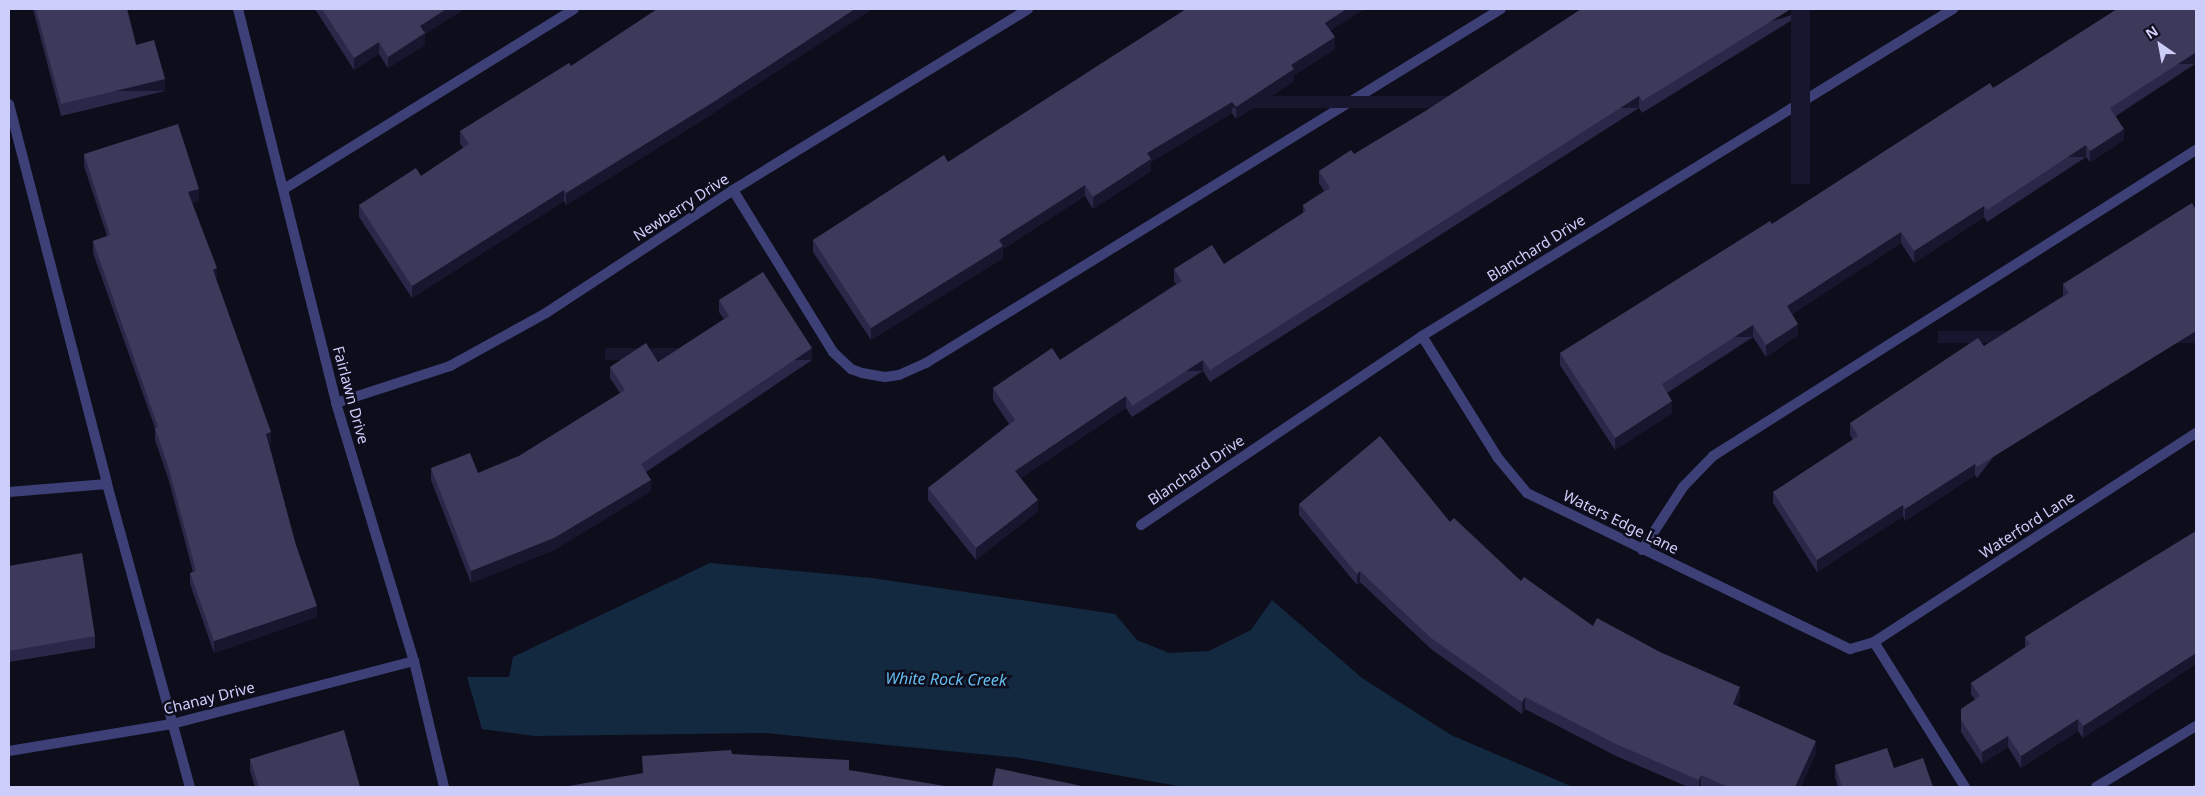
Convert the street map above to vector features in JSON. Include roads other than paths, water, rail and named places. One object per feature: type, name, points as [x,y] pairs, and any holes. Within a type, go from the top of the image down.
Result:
[{"type":"street","name":"Fairlawn Drive","points":[[238,9],[336,402],[414,661],[444,787]]},
{"type":"street","points":[[284,190],[574,9]]},
{"type":"street","name":"Newberry Drive","points":[[336,402],[450,366],[546,314],[733,190],[1028,9]]},
{"type":"street","points":[[733,190],[833,352],[851,368],[862,373],[885,377],[899,375],[926,363],[1501,9]]},
{"type":"street","name":"Blanchard Drive","points":[[1140,525],[1422,336],[1953,9]]},
{"type":"street","points":[[9,104],[107,484],[190,787]]},
{"type":"street","points":[[1642,550],[1683,487],[1713,456],[2196,150]]},
{"type":"street","name":"Waters Edge Lane","points":[[1422,336],[1498,458],[1528,493],[1830,642],[1850,650],[1874,642]]},
{"type":"street","name":"Waterford Lane","points":[[1874,642],[2196,432]]},
{"type":"street","points":[[9,492],[107,484]]},
{"type":"street","points":[[1874,642],[1965,787]]},
{"type":"street","name":"Chanay Drive","points":[[9,751],[172,724],[414,661]]},
{"type":"street","points":[[2096,787],[2196,726]]},
{"type":"water","name":"White Rock Creek","points":[[710,563],[872,578],[1115,614],[1137,640],[1169,653],[1209,651],[1251,630],[1272,600],[1362,678],[1451,735],[1573,787],[1184,787],[1020,758],[765,733],[535,736],[482,729],[467,677],[509,677],[513,657]]}]
